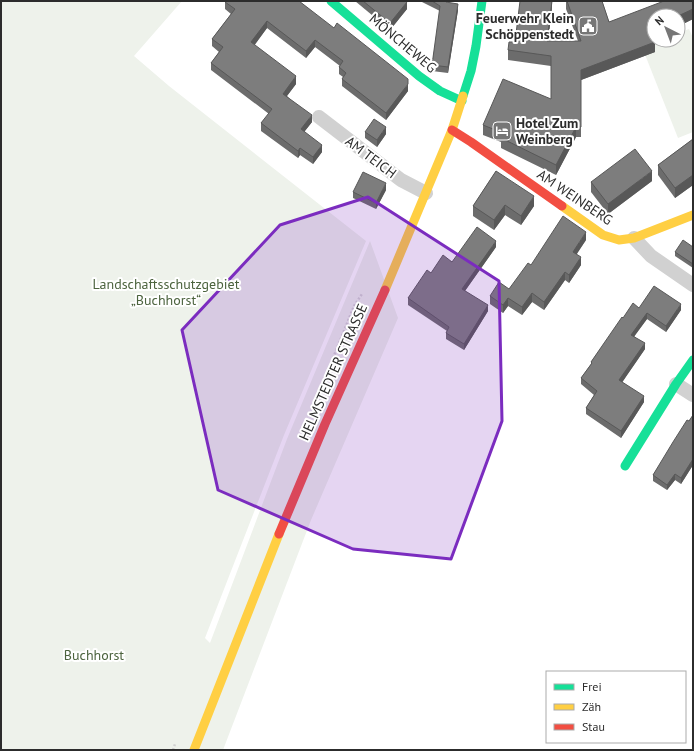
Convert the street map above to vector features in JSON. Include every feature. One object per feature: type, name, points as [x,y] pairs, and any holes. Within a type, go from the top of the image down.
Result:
[{"type":"street","name":"MÖNCHEWEG","points":[[331,1],[419,76],[440,90],[462,101]]},
{"type":"street","name":"HELMSTEDTER STRASSE","points":[[194,750],[316,444],[378,308],[452,130],[471,72],[482,1]]},
{"type":"street","name":"AM TEICH","points":[[319,117],[401,180],[426,193]]},
{"type":"street","name":"AM WEINBERG","points":[[452,130],[603,235],[618,240],[634,238],[693,215]]},
{"type":"street","points":[[634,238],[651,256],[693,285]]},
{"type":"street","points":[[625,466],[676,384],[693,360]]},
{"type":"street","points":[[676,384],[693,395]]},
{"type":"highlighted area","points":[[368,197],[499,281],[502,421],[451,559],[353,549],[218,490],[182,330],[280,225]]},
{"type":"green space","name":"Landschaftsschutzgebiet „Buchhorst“","points":[[1,1],[182,1],[134,56],[169,86],[366,241],[284,435],[205,638],[210,643],[287,439],[370,241],[398,318],[311,520],[223,750],[1,750]]},
{"type":"green space","points":[[689,29],[693,38],[693,132],[678,138],[642,47],[646,45],[646,48],[686,48],[686,30]]},
{"type":"building","points":[[299,1],[334,28],[337,23],[408,79],[408,84],[386,113],[342,79],[346,73],[339,67],[343,61],[315,40],[306,51],[267,21],[251,42],[296,76],[283,94],[312,115],[301,129],[322,145],[313,157],[300,148],[298,151],[261,123],[272,109],[211,63],[223,47],[212,39],[235,9],[225,2]]},
{"type":"building","points":[[363,1],[406,1],[407,2],[390,23]]},
{"type":"building","points":[[432,1],[446,1],[458,4],[448,67],[432,65],[440,6]]},
{"type":"building","points":[[520,1],[552,1],[547,41],[581,41],[567,1],[602,1],[609,22],[664,1],[693,1],[693,9],[686,12],[686,8],[646,8],[646,45],[581,70],[581,127],[576,127],[556,165],[501,138],[503,133],[483,125],[503,79],[551,99],[551,56],[508,50],[509,42],[515,42]]},
{"type":"building","points":[[374,119],[386,127],[377,140],[365,132]]},
{"type":"building","points":[[693,139],[693,175],[675,188],[658,165]]},
{"type":"building","points":[[635,149],[652,171],[608,204],[591,182]]},
{"type":"building","points":[[496,171],[534,196],[521,216],[505,205],[494,220],[473,206]]},
{"type":"building","points":[[363,172],[386,183],[376,203],[353,192]]},
{"type":"building","points":[[563,216],[586,232],[573,252],[581,257],[569,275],[565,272],[544,302],[532,293],[522,307],[508,298],[503,305],[490,296],[499,282],[509,289],[528,263],[531,265]]},
{"type":"building","points":[[477,227],[496,241],[462,289],[488,305],[464,344],[446,333],[449,327],[408,298],[427,270],[431,273],[443,255],[452,262]]},
{"type":"building","points":[[683,240],[693,247],[693,264],[675,252]]},
{"type":"building","points":[[654,286],[681,304],[666,326],[647,313],[631,335],[645,343],[619,380],[644,396],[621,431],[586,408],[597,391],[581,378],[633,303],[639,308]]},
{"type":"building","points":[[693,415],[693,459],[681,478],[675,474],[667,485],[653,475],[687,420],[689,421]]},
{"type":"traffic: fast","points":[[331,1],[419,76],[440,91],[462,101]]},
{"type":"traffic: fast","points":[[463,96],[471,71],[482,1]]},
{"type":"traffic: fast","points":[[625,466],[676,384],[693,360]]},
{"type":"traffic: slow","points":[[385,290],[452,130],[463,96]]},
{"type":"traffic: slow","points":[[562,206],[603,235],[619,240],[634,238],[693,215]]},
{"type":"traffic: slow","points":[[194,750],[279,534]]},
{"type":"traffic: jam","points":[[452,130],[562,206]]},
{"type":"traffic: jam","points":[[279,534],[325,424],[385,290]]},
{"type":"place","name":"Feuerwehr Klein Schöppenstedt","points":[[588,26]]},
{"type":"place","name":"Hotel Zum Weinberg","points":[[502,131]]},
{"type":"park label","name":"Buchhorst","points":[[94,655]]}]
